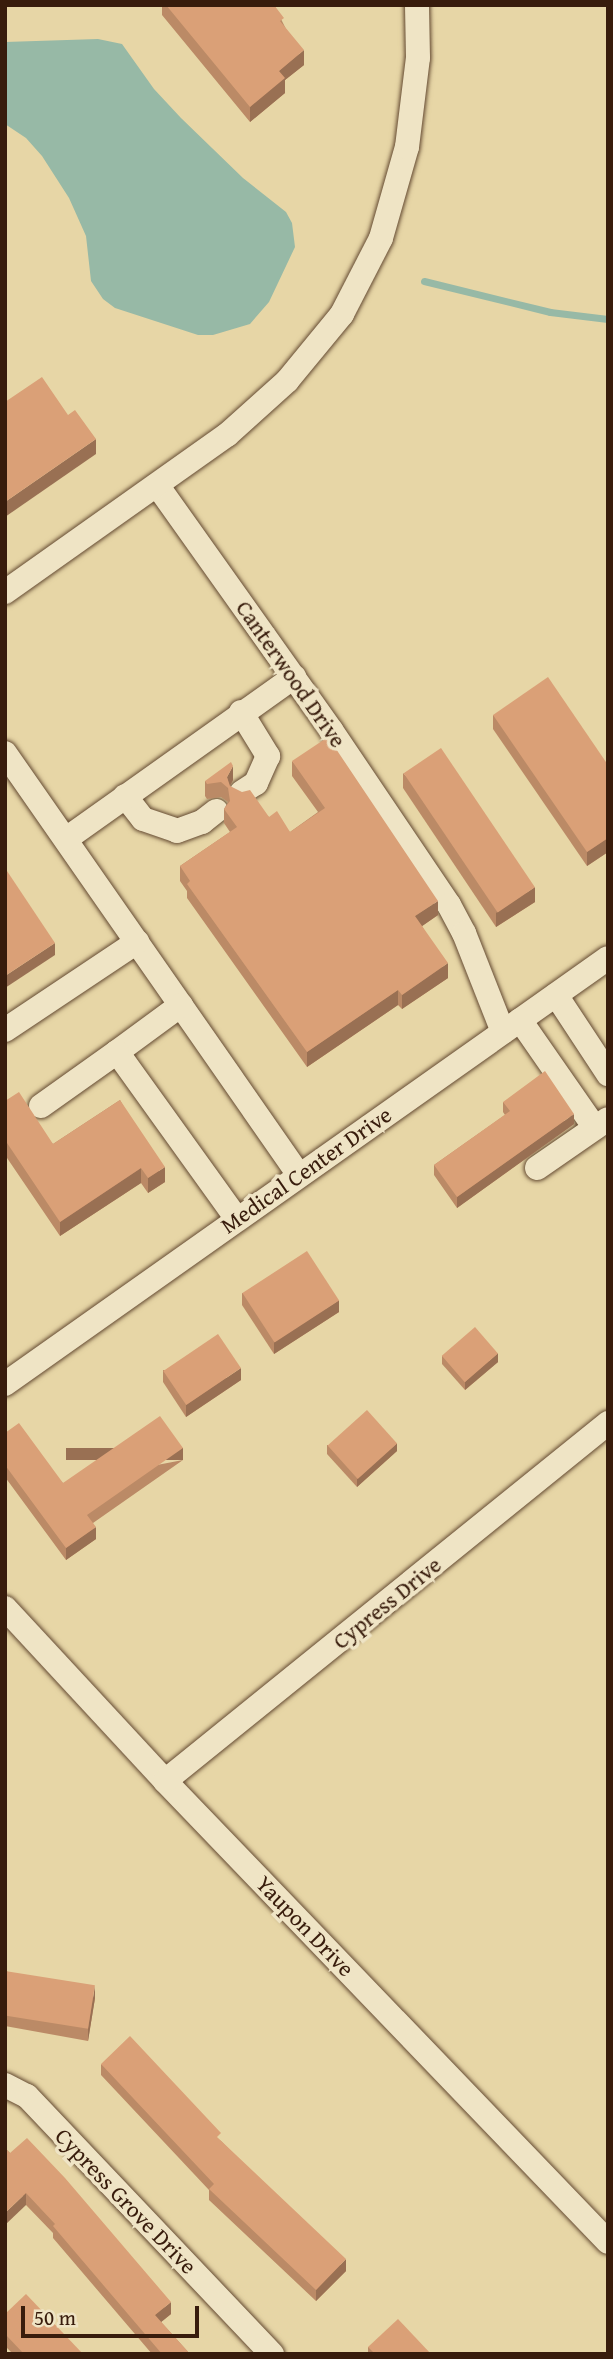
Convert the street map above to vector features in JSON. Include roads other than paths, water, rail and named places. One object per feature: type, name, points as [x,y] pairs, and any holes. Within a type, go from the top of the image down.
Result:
[{"type":"street","points":[[5,592],[226,435],[287,381],[342,314],[381,238],[407,147],[418,58],[417,5]]},
{"type":"street","name":"Canterwood Drive","points":[[157,485],[294,677],[449,905],[464,933],[488,999],[602,1124]]},
{"type":"street","points":[[66,839],[241,712],[294,677]]},
{"type":"street","points":[[241,712],[268,756],[256,783],[242,792]]},
{"type":"street","points":[[10,769],[66,839],[299,1175]]},
{"type":"street","points":[[125,796],[143,819],[177,831],[202,822],[216,811]]},
{"type":"street","points":[[5,1030],[137,942]]},
{"type":"street","name":"Medical Center Drive","points":[[5,1384],[608,958]]},
{"type":"street","points":[[556,995],[608,1074]]},
{"type":"street","points":[[41,1106],[181,1005]]},
{"type":"street","points":[[117,1052],[237,1219]]},
{"type":"street","points":[[537,1168],[602,1124]]},
{"type":"street","name":"Cypress Drive","points":[[165,1781],[608,1423]]},
{"type":"street","name":"Yaupon Drive","points":[[5,1608],[165,1781],[608,2242]]},
{"type":"street","name":"Cypress Grove Drive","points":[[5,2085],[27,2096],[272,2354]]},
{"type":"waterway","points":[[424,281],[550,312],[608,319]]}]
